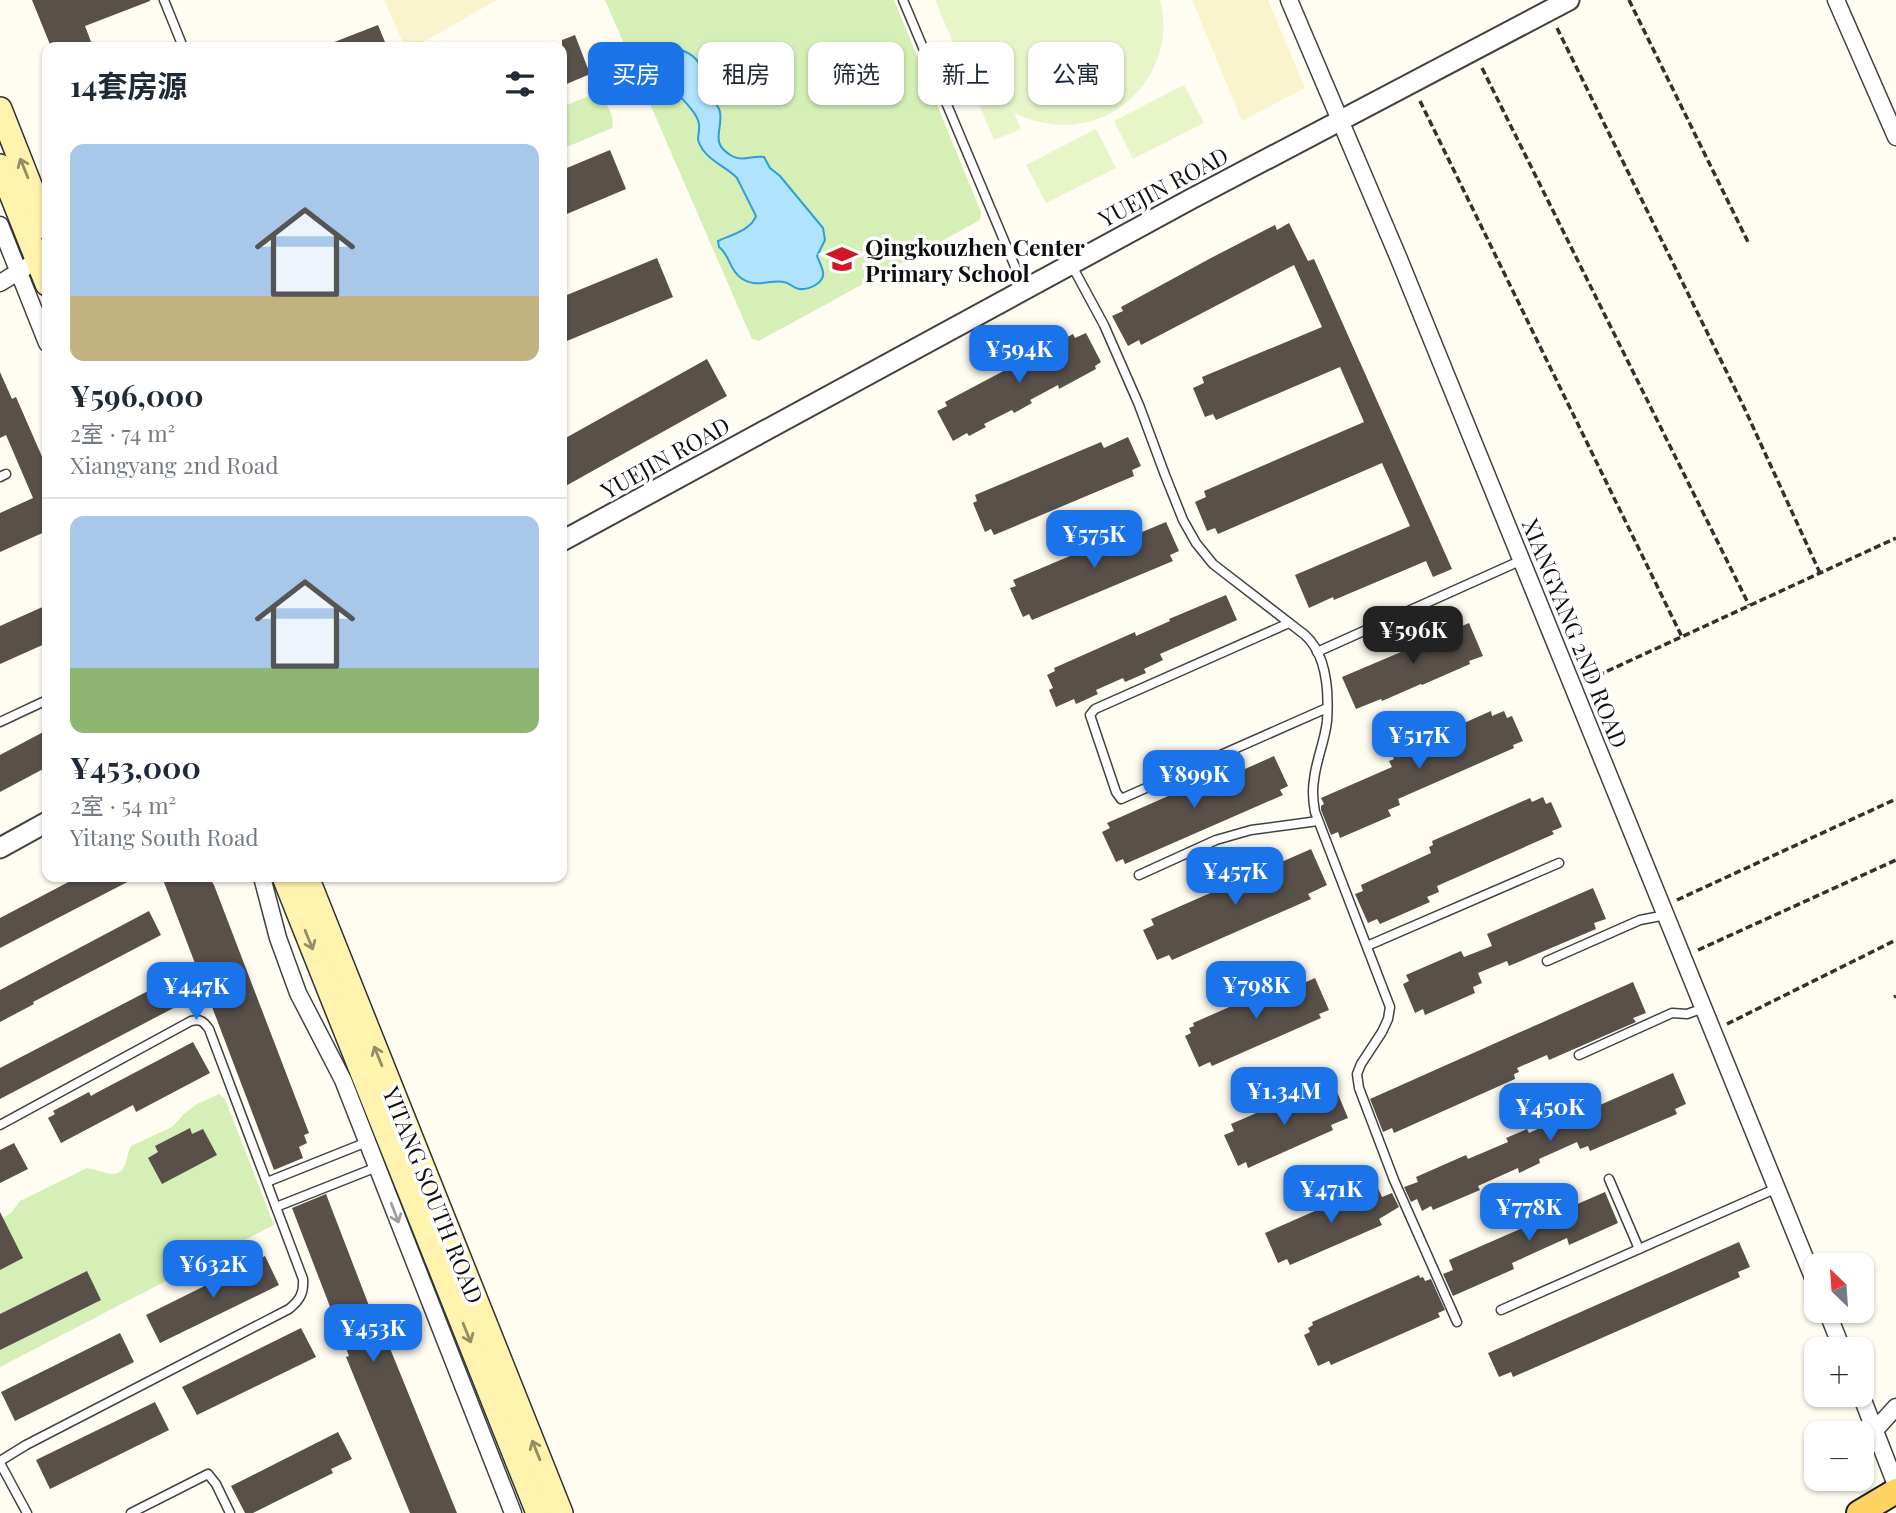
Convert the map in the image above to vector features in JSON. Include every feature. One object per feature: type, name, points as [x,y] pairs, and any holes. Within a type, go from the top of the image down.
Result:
[{"type":"main road","points":[[0,109],[42,215]]},
{"type":"main road","points":[[0,166],[28,266],[42,279]]},
{"type":"main road","name":"YITANG SOUTH ROAD","points":[[286,882],[538,1513]]},
{"type":"main road","name":"YITANG SOUTH ROAD","points":[[309,882],[561,1513]]},
{"type":"main road","points":[[1859,1513],[1896,1491]]},
{"type":"street","name":"XIANGYANG 2ND ROAD","points":[[1289,0],[1405,271],[1804,1255]]},
{"type":"street","name":"YUEJIN ROAD","points":[[567,538],[1024,289],[1569,0]]},
{"type":"street","points":[[1836,0],[1896,137]]},
{"type":"street","points":[[0,225],[28,266],[42,323]]},
{"type":"street","points":[[0,283],[28,266]]},
{"type":"street","points":[[0,848],[42,825]]},
{"type":"street","points":[[263,882],[278,938],[299,993],[343,1080],[513,1513]]},
{"type":"street","points":[[1866,1407],[1896,1485]]},
{"type":"street","points":[[1875,1430],[1896,1407]]},
{"type":"lane","points":[[164,0],[181,42]]},
{"type":"lane","points":[[904,0],[1024,289]]},
{"type":"lane","points":[[1071,264],[1104,325],[1139,405],[1169,486],[1196,543],[1213,564],[1314,643],[1321,660],[1326,686],[1327,723],[1313,786],[1315,812],[1390,1007],[1382,1032],[1360,1064],[1357,1074],[1359,1088],[1394,1180],[1457,1322]]},
{"type":"lane","points":[[1317,652],[1522,560]]},
{"type":"lane","points":[[1289,623],[1095,709],[1090,715],[1115,792],[1121,799],[1326,708]]},
{"type":"lane","points":[[0,722],[42,702]]},
{"type":"lane","points":[[1139,875],[1216,840],[1251,830],[1318,821]]},
{"type":"lane","points":[[1367,946],[1559,863]]},
{"type":"lane","points":[[1547,961],[1664,911]]},
{"type":"lane","points":[[1579,1055],[1672,1013],[1687,1014],[1704,1008]]},
{"type":"lane","points":[[0,1125],[191,1021],[203,1021],[209,1029],[303,1279],[303,1289],[296,1304],[289,1309],[26,1444],[0,1462],[27,1513]]},
{"type":"lane","points":[[267,1182],[367,1142]]},
{"type":"lane","points":[[276,1207],[377,1167]]},
{"type":"lane","points":[[1609,1179],[1639,1249]]},
{"type":"lane","points":[[1501,1310],[1777,1188]]},
{"type":"lane","points":[[131,1513],[208,1474],[230,1513]]},
{"type":"path","points":[[1629,0],[1748,242]]},
{"type":"path","points":[[1548,11],[1742,403],[1820,573]]},
{"type":"path","points":[[1474,50],[1749,605]]},
{"type":"path","points":[[1411,83],[1682,636]]},
{"type":"path","points":[[1573,687],[1896,538]]},
{"type":"path","points":[[1664,911],[1896,799]]},
{"type":"path","points":[[1683,957],[1896,860]]},
{"type":"path","points":[[1713,1031],[1896,940]]},
{"type":"shaded area","points":[[384,0],[497,0],[423,42],[403,42]]},
{"type":"shaded area","points":[[1192,0],[1268,0],[1305,88],[1242,121]]},
{"type":"green space","points":[[605,0],[894,0],[918,58],[918,105],[937,105],[981,212],[980,220],[759,341],[752,339],[651,105],[684,105],[684,42],[623,42]]},
{"type":"green space","points":[[935,0],[1160,0],[1162,42],[1156,62],[1146,80],[1124,104],[1124,42],[1028,42],[1028,105],[1123,105],[1098,119],[1077,124],[1045,123],[1014,113],[1021,129],[994,140],[979,105],[1014,105],[1014,42],[953,42]]},
{"type":"green space","points":[[1184,85],[1204,123],[1133,159],[1114,121]]},
{"type":"green space","points":[[588,96],[588,105],[606,105],[612,118],[612,128],[567,147],[567,105]]},
{"type":"green space","points":[[1096,129],[1116,168],[1046,203],[1026,165]]},
{"type":"green space","points":[[219,1094],[225,1099],[274,1225],[0,1367],[0,1219],[11,1213],[20,1201],[87,1168],[110,1174],[119,1172],[126,1162],[131,1146],[172,1127],[197,1104]]},
{"type":"water","points":[[684,51],[698,62],[698,105],[717,105],[720,112],[721,146],[736,158],[764,157],[770,168],[780,176],[823,228],[825,240],[817,256],[823,276],[816,285],[799,289],[784,282],[752,283],[737,275],[718,241],[750,225],[756,216],[737,178],[703,150],[698,139],[698,121],[684,100]]},
{"type":"building","points":[[32,0],[150,0],[85,26],[91,42],[49,42]]},
{"type":"building","points":[[378,25],[385,42],[334,42]]},
{"type":"building","points":[[575,35],[588,69],[588,75],[567,84],[567,42],[562,42]]},
{"type":"building","points":[[610,150],[626,189],[567,214],[567,168]]},
{"type":"building","points":[[1289,223],[1308,261],[1314,259],[1452,569],[1433,577],[1426,561],[1309,608],[1295,575],[1410,526],[1382,463],[1218,534],[1215,528],[1207,531],[1195,502],[1206,497],[1204,491],[1364,422],[1340,367],[1216,420],[1213,414],[1205,417],[1193,388],[1204,383],[1202,377],[1322,327],[1294,265],[1141,345],[1139,340],[1128,346],[1112,316],[1123,311],[1121,307],[1211,258],[1275,225],[1277,230]]},
{"type":"building","points":[[657,258],[673,297],[567,341],[567,295]]},
{"type":"building","points":[[1086,333],[1101,362],[1095,366],[1096,369],[1059,389],[1058,385],[1030,400],[1032,403],[1014,413],[1012,410],[984,424],[986,427],[969,436],[967,433],[953,441],[937,411],[947,406],[945,402],[1073,334],[1075,338]]},
{"type":"building","points":[[707,359],[727,396],[567,485],[567,437]]},
{"type":"building","points":[[0,372],[12,399],[16,397],[42,457],[42,533],[0,552],[0,513],[33,498],[6,435],[0,438]]},
{"type":"building","points":[[1128,437],[1141,466],[1132,470],[1134,476],[994,535],[991,529],[985,532],[973,503],[977,501],[975,495],[1101,442],[1104,448]]},
{"type":"building","points":[[1166,522],[1179,551],[1170,555],[1173,561],[1032,620],[1029,614],[1023,617],[1010,588],[1016,586],[1013,580],[1139,527],[1142,532]]},
{"type":"building","points":[[1226,595],[1237,620],[1160,654],[1163,660],[1144,669],[1146,673],[1125,682],[1123,678],[1096,690],[1098,694],[1076,704],[1074,699],[1056,707],[1049,690],[1053,688],[1047,675],[1055,671],[1054,668],[1135,632],[1136,636]]},
{"type":"building","points":[[42,607],[42,645],[0,664],[0,626]]},
{"type":"building","points":[[1469,623],[1483,656],[1422,685],[1356,709],[1342,677],[1401,652],[1400,649],[1406,647],[1404,643],[1423,635],[1429,640]]},
{"type":"building","points":[[1491,711],[1492,716],[1504,711],[1507,718],[1512,716],[1523,741],[1513,745],[1514,748],[1398,799],[1400,805],[1388,810],[1391,816],[1340,838],[1338,832],[1331,835],[1321,810],[1324,804],[1321,798],[1392,767],[1389,761],[1394,759],[1392,755]]},
{"type":"building","points":[[42,733],[42,770],[0,792],[0,755]]},
{"type":"building","points":[[1274,756],[1288,786],[1280,790],[1283,795],[1125,864],[1123,859],[1116,862],[1102,832],[1110,828],[1107,823],[1243,763],[1245,769]]},
{"type":"building","points":[[1543,797],[1546,804],[1551,802],[1562,827],[1552,831],[1554,834],[1437,886],[1439,892],[1427,897],[1430,902],[1380,924],[1377,919],[1368,923],[1355,894],[1363,891],[1361,885],[1431,853],[1429,847],[1433,845],[1432,841],[1530,798],[1532,802]]},
{"type":"building","points":[[1311,849],[1327,885],[1308,894],[1311,899],[1172,960],[1169,955],[1157,960],[1143,930],[1154,925],[1151,919]]},
{"type":"building","points":[[68,882],[127,882],[0,948],[0,918]]},
{"type":"building","points":[[164,882],[212,882],[214,885],[309,1133],[304,1135],[307,1143],[299,1147],[303,1158],[274,1170],[206,991],[0,1099],[0,1068],[196,966]]},
{"type":"building","points":[[1593,888],[1606,919],[1594,923],[1596,929],[1509,966],[1507,961],[1478,973],[1482,983],[1473,987],[1475,993],[1425,1015],[1423,1009],[1415,1013],[1403,984],[1409,981],[1406,975],[1461,951],[1464,957],[1492,946],[1487,934]]},
{"type":"building","points":[[149,911],[161,935],[0,1022],[0,990]]},
{"type":"building","points":[[1300,976],[1306,982],[1315,978],[1329,1010],[1319,1014],[1321,1018],[1212,1066],[1210,1062],[1199,1067],[1185,1036],[1191,1033],[1189,1028],[1194,1026],[1193,1023]]},
{"type":"building","points":[[1633,982],[1646,1013],[1633,1018],[1636,1022],[1549,1060],[1547,1055],[1517,1068],[1519,1072],[1514,1074],[1515,1079],[1394,1133],[1392,1128],[1383,1132],[1370,1099]]},
{"type":"building","points":[[193,1042],[210,1073],[136,1112],[133,1105],[61,1143],[48,1118],[55,1114],[53,1111],[89,1092],[91,1096]]},
{"type":"building","points":[[1673,1073],[1686,1104],[1675,1109],[1677,1114],[1590,1151],[1588,1146],[1580,1149],[1577,1142],[1539,1159],[1540,1163],[1519,1173],[1518,1168],[1478,1186],[1480,1190],[1433,1210],[1431,1206],[1422,1211],[1417,1199],[1411,1202],[1404,1187],[1418,1182],[1416,1177],[1466,1155],[1468,1159],[1508,1142],[1506,1138],[1527,1129],[1529,1133],[1544,1126],[1545,1129]]},
{"type":"building","points":[[1335,1087],[1348,1118],[1331,1125],[1333,1130],[1248,1168],[1246,1162],[1238,1166],[1224,1135],[1234,1131],[1231,1124],[1291,1098],[1294,1105]]},
{"type":"building","points":[[190,1128],[192,1134],[203,1129],[217,1155],[162,1184],[148,1158],[158,1152],[155,1146]]},
{"type":"building","points":[[14,1143],[28,1169],[0,1183],[0,1150]]},
{"type":"building","points":[[1376,1184],[1382,1197],[1392,1193],[1399,1207],[1379,1219],[1382,1225],[1290,1265],[1287,1259],[1278,1263],[1265,1233]]},
{"type":"building","points":[[1605,1192],[1618,1223],[1569,1245],[1567,1238],[1512,1263],[1514,1269],[1453,1296],[1443,1274],[1453,1270],[1449,1260]]},
{"type":"building","points":[[326,1194],[383,1342],[387,1341],[457,1513],[410,1513],[346,1357],[349,1356],[292,1208]]},
{"type":"building","points":[[0,1212],[23,1258],[0,1270]]},
{"type":"building","points":[[1739,1242],[1750,1267],[1738,1272],[1740,1277],[1513,1377],[1511,1372],[1499,1377],[1488,1353]]},
{"type":"building","points":[[265,1256],[279,1285],[160,1343],[146,1315]]},
{"type":"building","points":[[87,1271],[101,1300],[0,1350],[0,1314]]},
{"type":"building","points":[[1419,1275],[1425,1281],[1431,1279],[1445,1310],[1438,1313],[1440,1317],[1331,1365],[1329,1361],[1318,1366],[1304,1335],[1310,1332],[1308,1328],[1313,1325],[1312,1322]]},
{"type":"building","points":[[301,1328],[316,1357],[197,1415],[182,1387]]},
{"type":"building","points":[[120,1333],[134,1362],[15,1421],[1,1392]]},
{"type":"building","points":[[155,1402],[169,1430],[50,1489],[36,1460]]},
{"type":"building","points":[[338,1432],[352,1459],[331,1469],[333,1473],[253,1513],[245,1513],[231,1486]]},
{"type":"place","name":"Qingkouzhen Center Primary School","points":[[842,259]]}]
